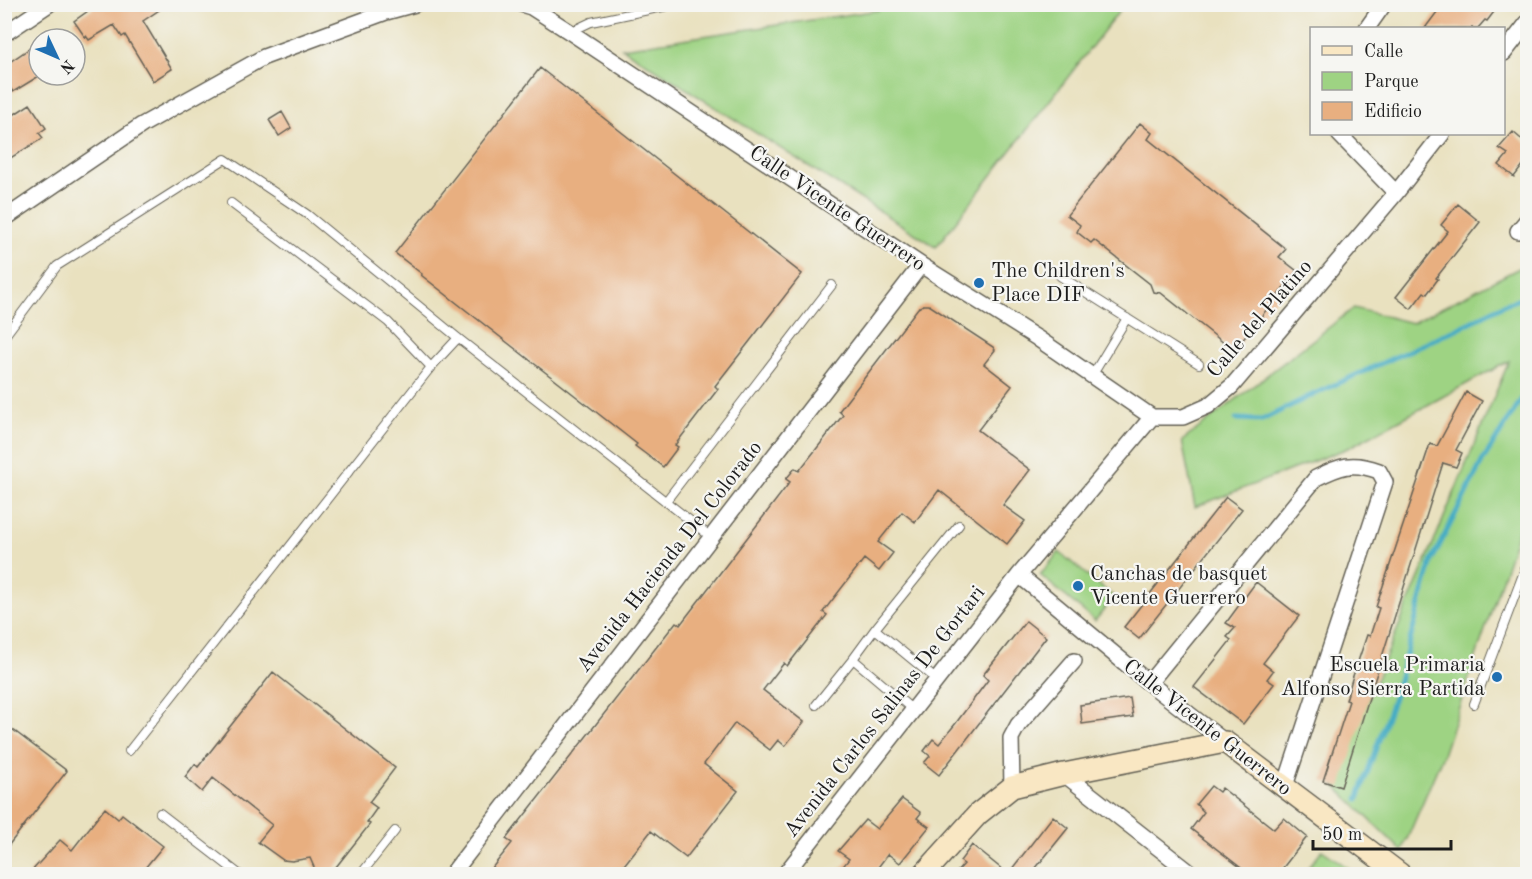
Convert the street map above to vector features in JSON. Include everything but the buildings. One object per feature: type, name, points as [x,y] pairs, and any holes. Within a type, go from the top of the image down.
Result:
[{"type":"street","points":[[4,34],[49,4]]},
{"type":"street","points":[[4,219],[142,125],[264,57],[386,12],[415,4]]},
{"type":"street","points":[[1368,27],[1384,4]]},
{"type":"street","name":"Calle Vicente Guerrero","points":[[528,5],[921,265],[1037,338],[1152,417]]},
{"type":"street","points":[[1505,50],[1527,22]]},
{"type":"street","points":[[1340,135],[1396,194]]},
{"type":"street","name":"Calle del Platino","points":[[1152,417],[1183,417],[1208,406],[1232,386],[1396,194],[1441,135]]},
{"type":"street","points":[[1518,231],[1527,219]]},
{"type":"street","name":"Avenida Hacienda Del Colorado","points":[[452,874],[921,265]]},
{"type":"street","points":[[1019,575],[1152,417]]},
{"type":"street","points":[[1149,683],[1316,478],[1342,466],[1365,465],[1379,471],[1385,482],[1284,789]]},
{"type":"street","name":"Calle Vicente Guerrero","points":[[1019,575],[1149,683],[1389,869]]},
{"type":"street","name":"Avenida Carlos Salinas De Gortari","points":[[785,874],[1019,575]]},
{"type":"street","points":[[1012,787],[1011,738],[1018,725],[1074,661]]},
{"type":"street","points":[[926,874],[978,814],[1012,787],[1064,774],[1225,742]]},
{"type":"street","points":[[1064,774],[1192,874]]},
{"type":"lane","points":[[570,32],[591,22],[677,4]]},
{"type":"lane","points":[[4,337],[57,266],[225,159],[308,216],[458,338],[711,537]]},
{"type":"lane","points":[[231,202],[388,322],[431,367]]},
{"type":"lane","points":[[1060,276],[1199,364]]},
{"type":"lane","points":[[666,501],[832,285]]},
{"type":"lane","points":[[1092,376],[1127,318]]},
{"type":"lane","points":[[129,751],[431,367],[458,338]]},
{"type":"lane","points":[[816,705],[959,525]]},
{"type":"lane","points":[[1474,704],[1527,561]]},
{"type":"lane","points":[[875,629],[937,680]]},
{"type":"lane","points":[[853,659],[913,710]]},
{"type":"lane","points":[[160,813],[239,874]]},
{"type":"lane","points":[[361,874],[395,831]]},
{"type":"green space","points":[[880,5],[1124,5],[936,247],[622,48],[879,10]]},
{"type":"green space","points":[[1527,264],[1527,505],[1443,755],[1402,851],[1333,784],[1509,361],[1348,448],[1195,507],[1182,441],[1354,308],[1412,323]]},
{"type":"green space","points":[[1059,552],[1114,597],[1095,621],[1040,575]]},
{"type":"green space","points":[[1322,850],[1357,874],[1303,874]]},
{"type":"waterway","points":[[1236,419],[1262,420],[1461,327],[1505,304],[1528,296]]},
{"type":"waterway","points":[[1358,799],[1395,695],[1432,560],[1483,460],[1528,389]]},
{"type":"place","name":"The Children's Place DIF","points":[[979,283]]},
{"type":"place","name":"Canchas de basquet Vicente Guerrero","points":[[1078,586]]},
{"type":"place","name":"Escuela Primaria Alfonso Sierra Partida","points":[[1497,677]]}]
